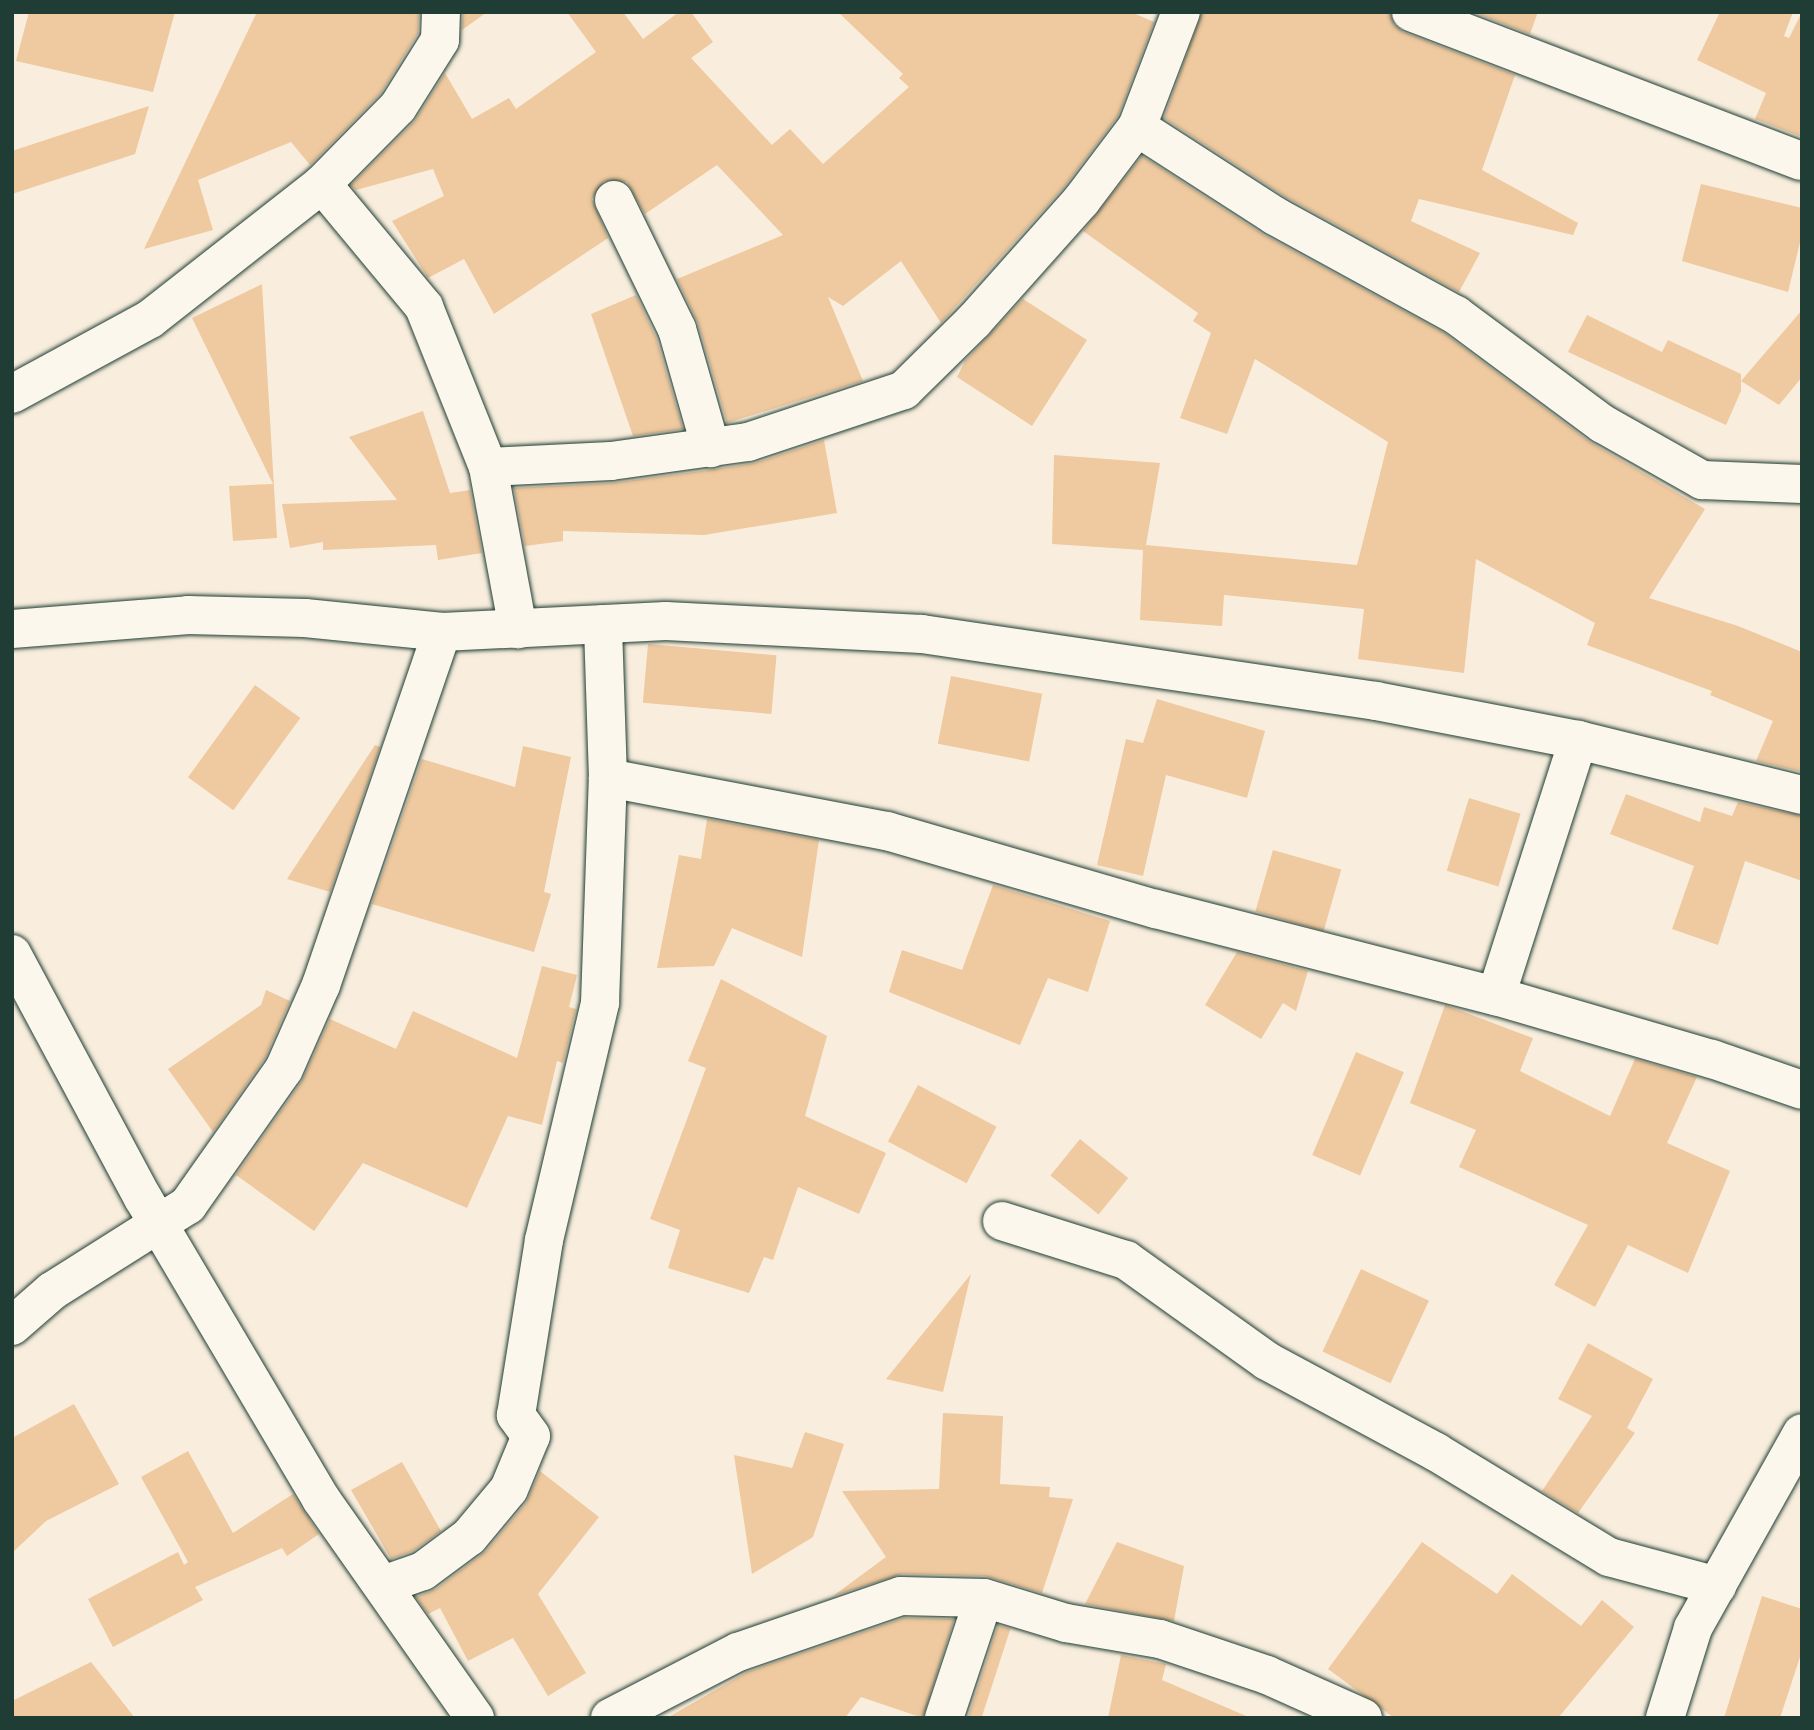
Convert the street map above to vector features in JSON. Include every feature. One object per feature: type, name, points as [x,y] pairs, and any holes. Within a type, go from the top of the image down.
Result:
[{"type":"street","points":[[12,394],[150,319],[322,184],[398,107],[440,40],[441,12]]},
{"type":"street","points":[[488,467],[611,461],[748,442],[904,390],[974,321],[1073,211],[1137,127],[1181,12]]},
{"type":"street","points":[[1411,12],[1802,161]]},
{"type":"street","points":[[1137,127],[1275,216],[1456,315],[1603,424],[1702,480],[1802,484]]},
{"type":"street","points":[[322,184],[424,307],[488,467],[518,629]]},
{"type":"street","points":[[614,200],[677,329],[711,448]]},
{"type":"street","points":[[12,629],[188,615],[305,618],[442,632],[666,621],[922,634],[1376,701],[1578,740],[1802,795]]},
{"type":"street","points":[[383,1585],[423,1572],[469,1537],[509,1489],[531,1436],[516,1415],[544,1240],[600,1003],[608,778],[603,624]]},
{"type":"street","points":[[12,1325],[52,1291],[160,1227],[188,1205],[284,1069],[321,985],[442,632]]},
{"type":"street","points":[[1496,996],[1578,740]]},
{"type":"street","points":[[608,778],[887,831],[1156,909],[1496,996],[1712,1059],[1802,1090]]},
{"type":"street","points":[[12,954],[160,1227],[321,1499],[475,1718]]},
{"type":"street","points":[[1002,1221],[1126,1260],[1267,1361],[1436,1452],[1609,1557],[1717,1586]]},
{"type":"street","points":[[1665,1718],[1693,1628],[1802,1433]]},
{"type":"street","points":[[610,1718],[738,1652],[901,1596],[984,1598],[1066,1623],[1160,1639],[1267,1675],[1363,1718]]},
{"type":"street","points":[[944,1718],[984,1598]]},
{"type":"building","points":[[29,12],[175,12],[153,92],[16,61]]},
{"type":"building","points":[[257,12],[419,12],[418,33],[381,93],[310,165],[291,142],[198,180],[213,230],[144,249]]},
{"type":"building","points":[[463,12],[487,12],[462,30]]},
{"type":"building","points":[[567,12],[623,12],[643,39],[679,12],[691,12],[713,42],[691,58],[772,145],[790,129],[823,164],[909,87],[899,78],[903,74],[838,12],[1131,12],[1154,22],[1118,116],[1064,187],[941,323],[901,261],[843,306],[828,297],[863,381],[727,423],[698,323],[677,279],[783,235],[717,165],[645,214],[627,182],[604,181],[592,199],[608,238],[494,314],[464,259],[428,278],[392,221],[444,196],[433,169],[356,190],[351,185],[414,122],[445,73],[472,119],[509,98],[516,109],[596,52]]},
{"type":"building","points":[[1202,12],[1390,12],[1394,25],[1403,32],[1515,75],[1482,170],[1578,223],[1573,235],[1419,199],[1411,221],[1480,253],[1459,292],[1286,197],[1164,118]]},
{"type":"building","points":[[1473,12],[1538,12],[1530,34]]},
{"type":"building","points":[[1720,12],[1793,12],[1784,36],[1789,38],[1802,12],[1802,137],[1755,119],[1766,93],[1697,60]]},
{"type":"building","points":[[149,106],[135,154],[12,194],[12,151]]},
{"type":"building","points":[[1142,156],[1264,235],[1444,333],[1590,442],[1705,509],[1649,598],[1738,626],[1802,652],[1802,772],[1756,761],[1773,721],[1710,695],[1712,691],[1587,645],[1595,623],[1476,559],[1464,673],[1358,659],[1364,609],[1224,595],[1222,626],[1140,620],[1143,550],[1052,544],[1054,455],[1160,463],[1146,545],[1357,565],[1388,442],[1255,359],[1227,434],[1180,418],[1211,333],[1193,321],[1198,313],[1083,231]]},
{"type":"building","points":[[1701,184],[1802,208],[1802,234],[1788,292],[1682,261]]},
{"type":"building","points":[[262,284],[277,538],[233,541],[229,486],[273,484],[192,318]]},
{"type":"building","points":[[636,295],[656,337],[683,429],[633,436],[591,314]]},
{"type":"building","points":[[1023,299],[1087,340],[1032,426],[957,377],[965,361]]},
{"type":"building","points":[[1802,310],[1802,377],[1779,405],[1741,381]]},
{"type":"building","points":[[1587,315],[1662,352],[1668,340],[1741,374],[1741,391],[1726,425],[1568,352]]},
{"type":"building","points":[[423,411],[450,493],[470,490],[482,553],[438,560],[436,545],[323,550],[323,542],[290,548],[282,504],[397,500],[349,437]]},
{"type":"building","points":[[824,440],[837,513],[704,535],[563,531],[563,541],[525,546],[514,488],[612,483],[755,463]]},
{"type":"building","points":[[648,644],[777,655],[771,714],[643,703]]},
{"type":"building","points":[[951,676],[1042,694],[1029,761],[938,744]]},
{"type":"building","points":[[255,685],[300,718],[233,810],[188,777]]},
{"type":"building","points":[[1157,699],[1265,731],[1247,798],[1166,775],[1143,876],[1097,865],[1126,739],[1143,743]]},
{"type":"building","points":[[375,745],[380,747],[330,892],[287,879]]},
{"type":"building","points":[[523,746],[571,757],[544,892],[551,894],[534,952],[372,904],[422,759],[515,787]]},
{"type":"building","points":[[1626,794],[1700,822],[1704,807],[1732,816],[1738,802],[1802,816],[1802,881],[1745,861],[1718,945],[1672,929],[1694,866],[1610,834]]},
{"type":"building","points":[[1469,798],[1521,814],[1498,886],[1447,871]]},
{"type":"building","points":[[707,819],[819,840],[802,957],[732,928],[714,966],[657,968],[679,855],[701,859]]},
{"type":"building","points":[[1273,850],[1341,870],[1324,931],[1255,912]]},
{"type":"building","points":[[993,885],[1110,921],[1088,992],[1048,978],[1020,1045],[889,992],[902,950],[962,970]]},
{"type":"building","points":[[1237,952],[1308,971],[1296,1011],[1283,1003],[1261,1039],[1205,1005]]},
{"type":"building","points":[[542,966],[577,975],[569,1007],[576,1009],[563,1063],[557,1061],[542,1125],[508,1116],[467,1208],[363,1163],[314,1231],[236,1175],[302,1081],[330,1019],[396,1049],[413,1011],[517,1058]]},
{"type":"building","points":[[721,979],[827,1036],[805,1116],[886,1153],[859,1214],[798,1187],[773,1260],[764,1257],[749,1293],[668,1268],[680,1230],[650,1219],[706,1068],[688,1061]]},
{"type":"building","points":[[266,990],[290,1001],[265,1058],[213,1132],[168,1069],[261,1005]]},
{"type":"building","points":[[1445,1005],[1533,1038],[1520,1071],[1610,1116],[1635,1059],[1697,1077],[1667,1143],[1730,1171],[1688,1273],[1628,1245],[1595,1307],[1554,1285],[1588,1225],[1459,1167],[1476,1130],[1410,1103]]},
{"type":"building","points":[[1356,1052],[1404,1072],[1360,1175],[1312,1155]]},
{"type":"building","points":[[918,1085],[997,1127],[967,1183],[888,1142]]},
{"type":"building","points":[[1080,1139],[1128,1178],[1099,1215],[1050,1176]]},
{"type":"building","points":[[1361,1269],[1429,1301],[1391,1383],[1323,1351]]},
{"type":"building","points":[[971,1274],[943,1392],[886,1379]]},
{"type":"building","points":[[1588,1343],[1653,1379],[1627,1428],[1635,1433],[1578,1513],[1542,1491],[1592,1416],[1558,1399]]},
{"type":"building","points":[[74,1404],[119,1484],[46,1521],[12,1553],[12,1438]]},
{"type":"building","points":[[943,1413],[1003,1416],[1000,1484],[1050,1487],[1049,1497],[1073,1499],[1042,1593],[985,1576],[902,1574],[833,1596],[886,1557],[842,1491],[939,1489]]},
{"type":"building","points":[[805,1432],[844,1444],[813,1537],[752,1574],[734,1455],[792,1468]]},
{"type":"building","points":[[188,1451],[233,1533],[293,1494],[319,1534],[287,1556],[282,1548],[195,1587],[203,1600],[113,1647],[88,1599],[178,1552],[184,1565],[188,1562],[141,1477]]},
{"type":"building","points":[[402,1462],[441,1531],[413,1551],[391,1559],[351,1490]]},
{"type":"building","points":[[540,1471],[599,1517],[538,1594],[586,1673],[548,1696],[513,1638],[468,1661],[440,1608],[428,1614],[416,1597],[436,1589],[486,1551],[526,1503]]},
{"type":"building","points":[[1117,1542],[1184,1566],[1174,1621],[1085,1604]]},
{"type":"building","points":[[1422,1542],[1497,1594],[1512,1574],[1581,1626],[1602,1600],[1634,1627],[1558,1718],[1394,1718],[1328,1669]]},
{"type":"building","points":[[1762,1596],[1802,1609],[1802,1651],[1780,1718],[1724,1718]]},
{"type":"building","points":[[904,1618],[954,1619],[923,1718],[861,1697],[845,1718],[667,1718],[747,1672]]},
{"type":"building","points":[[998,1625],[1010,1629],[981,1718],[968,1718]]},
{"type":"building","points":[[1121,1655],[1166,1664],[1162,1680],[1251,1718],[1108,1718]]},
{"type":"building","points":[[91,1662],[135,1718],[12,1718],[12,1701]]}]
